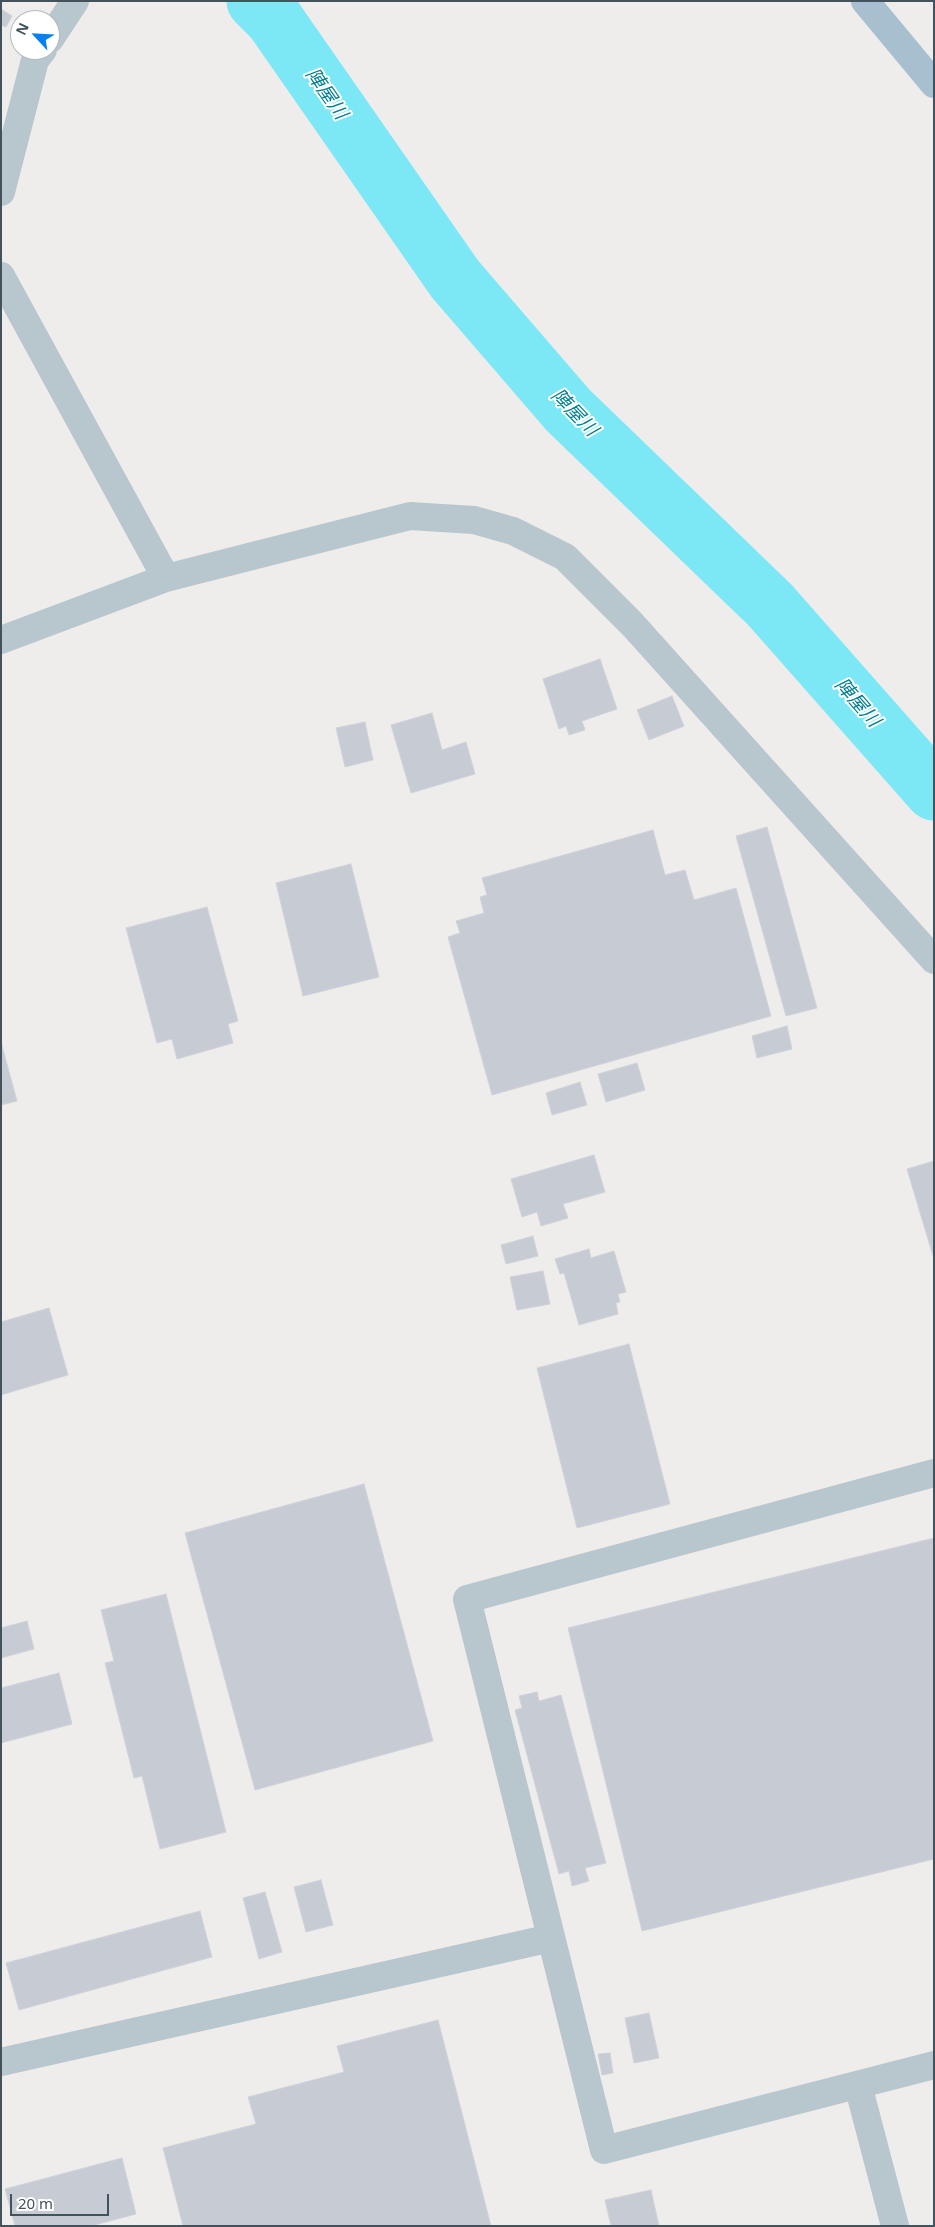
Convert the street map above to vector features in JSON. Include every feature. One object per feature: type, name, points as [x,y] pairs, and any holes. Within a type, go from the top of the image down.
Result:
[{"type":"main road","points":[[865,1],[934,84]]},
{"type":"street","points":[[60,24],[75,1]]},
{"type":"street","points":[[1,192],[36,60]]},
{"type":"street","points":[[1,276],[166,578]]},
{"type":"street","points":[[1,640],[166,578],[410,516],[474,520],[522,536],[565,557],[632,624],[934,960]]},
{"type":"street","points":[[934,1473],[467,1598],[604,2150],[934,2065]]},
{"type":"street","points":[[1,2062],[551,1938]]},
{"type":"street","points":[[858,2085],[895,2226]]},
{"type":"building","points":[[1,9],[10,15],[10,20],[6,27],[1,25]]},
{"type":"building","points":[[600,659],[617,709],[582,721],[585,730],[569,735],[566,726],[559,729],[543,679]]},
{"type":"building","points":[[672,696],[684,726],[649,740],[637,710]]},
{"type":"building","points":[[432,713],[442,750],[466,742],[475,774],[411,793],[391,725]]},
{"type":"building","points":[[365,722],[373,760],[345,767],[336,728]]},
{"type":"building","points":[[767,827],[817,1008],[786,1016],[736,836]]},
{"type":"building","points":[[653,830],[665,875],[685,870],[694,900],[736,888],[771,1016],[492,1095],[448,937],[460,933],[456,921],[484,913],[480,897],[487,895],[482,878]]},
{"type":"building","points":[[351,864],[379,977],[303,996],[276,883]]},
{"type":"building","points":[[207,907],[238,1021],[228,1024],[233,1043],[177,1059],[172,1039],[157,1043],[126,928]]},
{"type":"building","points":[[787,1026],[792,1049],[757,1058],[752,1036]]},
{"type":"building","points":[[1,1042],[17,1101],[1,1105]]},
{"type":"building","points":[[637,1063],[645,1090],[606,1102],[598,1074]]},
{"type":"building","points":[[580,1082],[587,1105],[552,1115],[546,1093]]},
{"type":"building","points":[[594,1155],[605,1192],[563,1204],[568,1218],[541,1226],[537,1212],[522,1217],[511,1179]]},
{"type":"building","points":[[934,1161],[934,1256],[933,1256],[907,1169]]},
{"type":"building","points":[[533,1236],[538,1256],[506,1264],[501,1245]]},
{"type":"building","points":[[589,1249],[591,1258],[614,1251],[626,1292],[618,1294],[620,1302],[616,1303],[618,1314],[579,1325],[564,1273],[560,1274],[555,1259]]},
{"type":"building","points":[[543,1271],[550,1304],[517,1310],[510,1277]]},
{"type":"building","points":[[49,1308],[68,1375],[1,1395],[1,1322]]},
{"type":"building","points":[[629,1344],[670,1504],[577,1528],[537,1368]]},
{"type":"building","points":[[364,1484],[433,1741],[255,1790],[185,1533]]},
{"type":"building","points":[[934,1538],[934,1859],[642,1931],[568,1628]]},
{"type":"building","points":[[166,1594],[226,1832],[160,1849],[142,1776],[134,1778],[105,1663],[114,1661],[101,1610]]},
{"type":"building","points":[[27,1621],[34,1649],[1,1658],[1,1628]]},
{"type":"building","points":[[59,1673],[72,1724],[1,1743],[1,1688]]},
{"type":"building","points":[[537,1692],[539,1701],[561,1695],[606,1863],[585,1868],[589,1881],[572,1886],[569,1871],[559,1874],[515,1710],[522,1708],[519,1696]]},
{"type":"building","points":[[321,1880],[333,1925],[306,1932],[294,1887]]},
{"type":"building","points":[[265,1892],[282,1952],[259,1959],[243,1898]]},
{"type":"building","points":[[200,1911],[212,1957],[19,2010],[6,1963]]},
{"type":"building","points":[[649,2013],[659,2058],[634,2063],[625,2018]]},
{"type":"building","points":[[438,2020],[491,2226],[183,2226],[163,2148],[256,2124],[248,2097],[344,2072],[337,2046]]},
{"type":"building","points":[[610,2053],[613,2073],[602,2075],[598,2054]]},
{"type":"building","points":[[122,2158],[136,2214],[91,2226],[15,2226],[5,2189]]},
{"type":"building","points":[[651,2190],[659,2226],[611,2226],[605,2200]]},
{"type":"waterway","name":"陣屋川","points":[[256,1],[274,19],[455,279],[568,410],[770,605],[934,791]]}]
